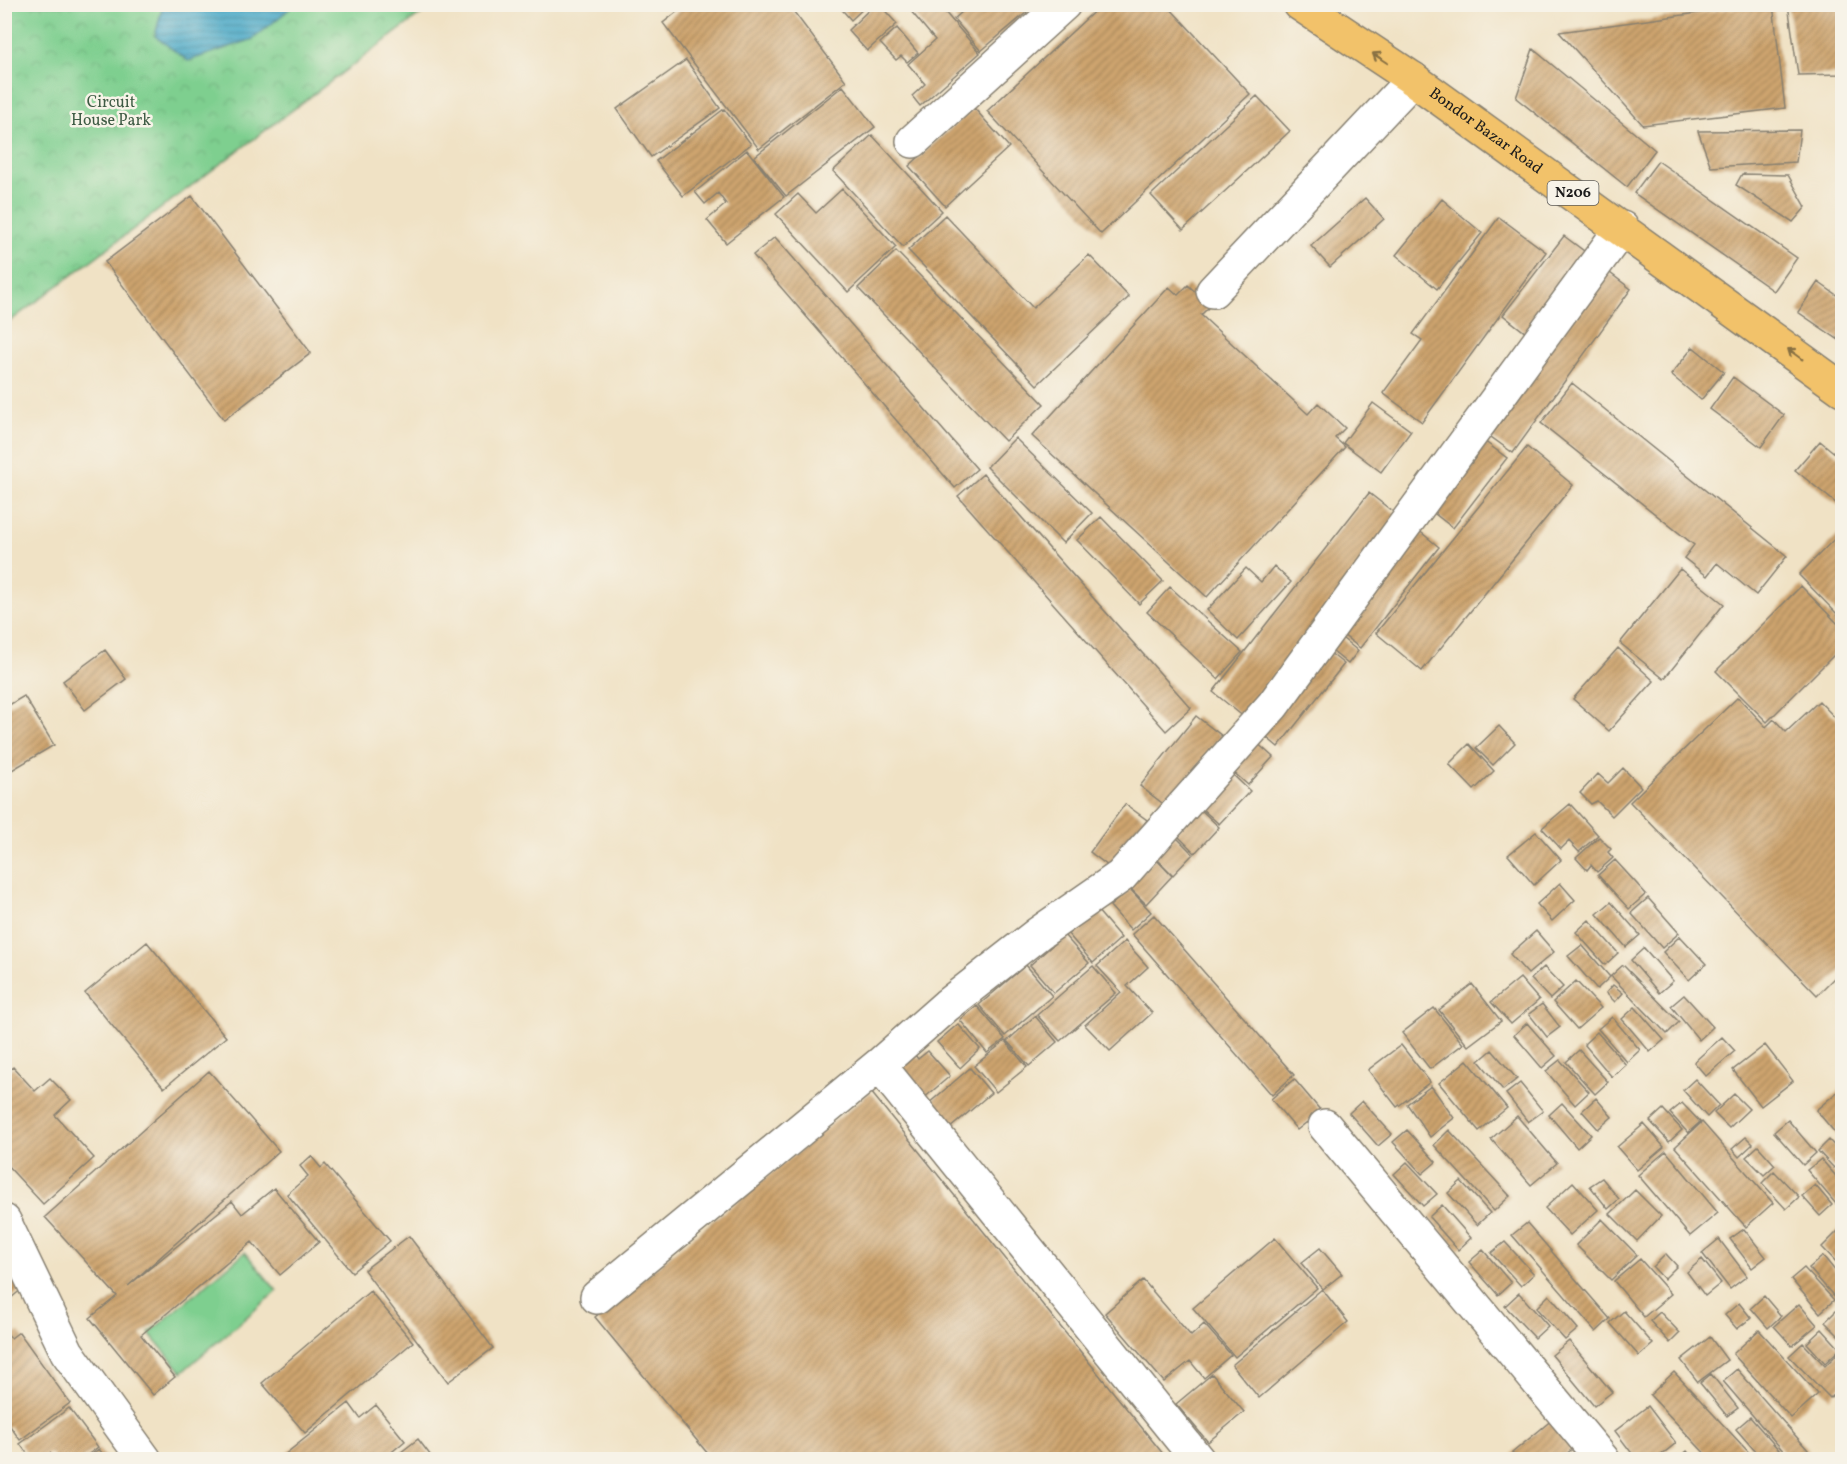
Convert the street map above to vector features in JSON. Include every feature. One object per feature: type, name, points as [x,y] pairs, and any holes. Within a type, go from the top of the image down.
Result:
[{"type":"highway","name":"Bondor Bazar Road","points":[[1300,4],[1413,79],[1842,389]]},
{"type":"street","points":[[913,141],[1064,4]]},
{"type":"street","points":[[1213,291],[1413,79]]},
{"type":"street","points":[[597,1297],[879,1065],[947,1005],[1039,933],[1121,876],[1258,722],[1622,228]]},
{"type":"street","points":[[879,1065],[1198,1460]]},
{"type":"street","points":[[1325,1126],[1603,1460]]},
{"type":"street","points":[[4,1221],[67,1352],[145,1460]]},
{"type":"green space","name":"Circuit House Park","points":[[5,5],[433,5],[5,325]]},
{"type":"green space","points":[[245,1252],[277,1291],[182,1372],[149,1333]]},
{"type":"water","points":[[163,4],[294,5],[253,39],[188,61],[155,36]]},
{"type":"building","points":[[687,4],[788,4],[846,81],[759,149],[663,23]]},
{"type":"building","points":[[837,4],[868,4],[851,20]]},
{"type":"building","points":[[875,4],[879,4],[897,24],[867,51],[848,30]]},
{"type":"building","points":[[905,4],[938,4],[980,53],[920,106],[912,96],[925,84],[908,64],[935,40]]},
{"type":"building","points":[[971,4],[1021,4],[1027,12],[981,51],[954,19]]},
{"type":"building","points":[[1102,4],[1166,4],[1250,94],[1101,234],[987,111]]},
{"type":"building","points":[[1773,4],[1785,108],[1643,125],[1559,32]]},
{"type":"building","points":[[1788,4],[1842,4],[1842,74],[1798,75]]},
{"type":"building","points":[[897,28],[918,53],[907,62],[901,56],[896,60],[880,43]]},
{"type":"building","points":[[1533,49],[1655,150],[1627,187],[1516,98]]},
{"type":"building","points":[[686,60],[720,108],[651,157],[617,109]]},
{"type":"building","points":[[843,86],[875,127],[786,196],[754,157]]},
{"type":"building","points":[[1257,96],[1290,131],[1183,230],[1151,195]]},
{"type":"building","points":[[974,108],[1009,147],[945,206],[909,166]]},
{"type":"building","points":[[724,109],[751,144],[683,196],[656,161]]},
{"type":"building","points":[[1800,130],[1796,162],[1711,167],[1698,131]]},
{"type":"building","points":[[872,135],[942,211],[903,247],[833,171]]},
{"type":"building","points":[[747,150],[784,197],[726,243],[707,220],[726,204],[718,193],[705,204],[695,192]]},
{"type":"building","points":[[1658,161],[1797,258],[1774,291],[1634,193]]},
{"type":"building","points":[[1742,174],[1788,175],[1806,207],[1793,222],[1736,185]]},
{"type":"building","points":[[842,189],[896,247],[848,292],[776,214],[798,194],[816,213]]},
{"type":"building","points":[[192,196],[311,353],[224,420],[105,262]]},
{"type":"building","points":[[1365,198],[1384,219],[1330,267],[1311,246]]},
{"type":"building","points":[[1442,199],[1482,233],[1437,289],[1396,255]]},
{"type":"building","points":[[945,215],[1033,308],[1089,255],[1129,297],[1037,385],[908,250]]},
{"type":"building","points":[[1499,217],[1546,252],[1422,422],[1383,393],[1422,340],[1413,334]]},
{"type":"building","points":[[1564,236],[1596,260],[1535,340],[1503,315]]},
{"type":"building","points":[[775,237],[977,469],[955,488],[753,255]]},
{"type":"building","points":[[896,251],[1044,404],[1005,441],[858,288]]},
{"type":"building","points":[[1606,270],[1631,289],[1513,453],[1487,434]]},
{"type":"building","points":[[1818,282],[1842,299],[1842,342],[1798,312]]},
{"type":"building","points":[[1188,285],[1210,306],[1201,315],[1308,414],[1318,403],[1345,428],[1335,438],[1345,447],[1207,597],[1032,436],[1169,287],[1178,295]]},
{"type":"building","points":[[1693,347],[1724,372],[1701,400],[1671,375]]},
{"type":"building","points":[[1733,377],[1784,415],[1761,447],[1710,409]]},
{"type":"building","points":[[1572,383],[1787,556],[1756,595],[1717,563],[1707,576],[1684,558],[1694,545],[1541,423]]},
{"type":"building","points":[[1373,403],[1411,431],[1381,472],[1343,443]]},
{"type":"building","points":[[1015,438],[1092,513],[1063,543],[987,467]]},
{"type":"building","points":[[1484,441],[1507,458],[1453,528],[1430,510]]},
{"type":"building","points":[[1820,441],[1842,459],[1842,508],[1795,470]]},
{"type":"building","points":[[1527,447],[1573,485],[1422,671],[1376,633]]},
{"type":"building","points":[[983,474],[1191,708],[1166,731],[958,496]]},
{"type":"building","points":[[1369,493],[1406,522],[1250,722],[1213,692]]},
{"type":"building","points":[[1101,517],[1163,581],[1139,604],[1077,540]]},
{"type":"building","points":[[1417,529],[1439,547],[1360,648],[1338,631]]},
{"type":"building","points":[[1842,531],[1842,619],[1799,575]]},
{"type":"building","points":[[1274,566],[1291,582],[1238,640],[1207,610],[1246,568],[1261,582]]},
{"type":"building","points":[[1680,569],[1724,604],[1664,679],[1620,643]]},
{"type":"building","points":[[1801,586],[1842,628],[1842,647],[1767,722],[1716,671]]},
{"type":"building","points":[[1170,587],[1242,652],[1218,679],[1147,612]]},
{"type":"building","points":[[1337,634],[1358,651],[1348,664],[1327,647]]},
{"type":"building","points":[[1618,648],[1654,681],[1609,731],[1573,699]]},
{"type":"building","points":[[1325,649],[1344,664],[1278,747],[1259,731]]},
{"type":"building","points":[[105,650],[126,679],[85,710],[63,681]]},
{"type":"building","points":[[24,696],[54,745],[12,770],[4,757],[4,708]]},
{"type":"building","points":[[1738,697],[1766,727],[1774,719],[1786,732],[1819,701],[1842,725],[1842,970],[1817,995],[1630,802]]},
{"type":"building","points":[[1196,716],[1222,736],[1166,806],[1140,786]]},
{"type":"building","points":[[1499,726],[1515,743],[1493,765],[1476,748]]},
{"type":"building","points":[[1255,741],[1273,757],[1248,785],[1230,769]]},
{"type":"building","points":[[1469,744],[1494,771],[1474,790],[1449,764]]},
{"type":"building","points":[[1623,768],[1641,787],[1612,816],[1597,801],[1591,804],[1580,793],[1598,774],[1608,783]]},
{"type":"building","points":[[1231,773],[1250,791],[1219,824],[1200,807]]},
{"type":"building","points":[[1125,804],[1147,820],[1112,869],[1090,852]]},
{"type":"building","points":[[1570,804],[1598,835],[1579,852],[1569,841],[1561,849],[1542,828]]},
{"type":"building","points":[[1199,808],[1219,827],[1195,853],[1175,833]]},
{"type":"building","points":[[1536,832],[1561,860],[1534,885],[1508,855]]},
{"type":"building","points":[[1174,835],[1193,854],[1173,875],[1154,856]]},
{"type":"building","points":[[1599,837],[1611,849],[1608,852],[1613,858],[1597,872],[1591,865],[1587,870],[1576,858]]},
{"type":"building","points":[[1155,858],[1172,876],[1146,904],[1128,886]]},
{"type":"building","points":[[1615,860],[1646,894],[1629,909],[1598,875]]},
{"type":"building","points":[[1560,883],[1575,900],[1552,921],[1537,904]]},
{"type":"building","points":[[1130,889],[1151,912],[1131,930],[1110,906]]},
{"type":"building","points":[[1648,898],[1679,933],[1662,948],[1631,913]]},
{"type":"building","points":[[1611,902],[1640,935],[1626,947],[1597,914]]},
{"type":"building","points":[[1097,910],[1121,938],[1093,963],[1068,934]]},
{"type":"building","points":[[1154,915],[1294,1075],[1272,1095],[1132,934]]},
{"type":"building","points":[[1589,920],[1618,953],[1605,965],[1576,932]]},
{"type":"building","points":[[1536,931],[1554,952],[1528,974],[1510,954]]},
{"type":"building","points":[[1064,935],[1089,963],[1054,993],[1030,965]]},
{"type":"building","points":[[1680,936],[1706,964],[1689,980],[1663,952]]},
{"type":"building","points":[[1125,941],[1148,967],[1127,986],[1152,1013],[1110,1051],[1085,1025],[1121,992],[1097,966]]},
{"type":"building","points":[[147,942],[226,1037],[164,1088],[85,993]]},
{"type":"building","points":[[1582,945],[1610,977],[1597,989],[1568,956]]},
{"type":"building","points":[[1644,948],[1673,981],[1659,993],[1631,960]]},
{"type":"building","points":[[1026,965],[1052,996],[1005,1036],[979,1005]]},
{"type":"building","points":[[1623,965],[1679,1022],[1667,1034],[1611,976]]},
{"type":"building","points":[[1093,966],[1116,993],[1060,1041],[1037,1015]]},
{"type":"building","points":[[1544,967],[1563,987],[1550,999],[1531,979]]},
{"type":"building","points":[[1520,978],[1539,1000],[1511,1024],[1491,1002]]},
{"type":"building","points":[[1576,981],[1601,1008],[1577,1029],[1553,1002]]},
{"type":"building","points":[[1472,984],[1501,1021],[1468,1046],[1439,1010]]},
{"type":"building","points":[[1613,985],[1623,993],[1615,1002],[1606,993]]},
{"type":"building","points":[[1684,995],[1713,1027],[1699,1040],[1671,1006]]},
{"type":"building","points":[[1542,1004],[1560,1027],[1547,1037],[1529,1014]]},
{"type":"building","points":[[977,1006],[1005,1039],[987,1053],[960,1020]]},
{"type":"building","points":[[1635,1007],[1664,1040],[1650,1052],[1622,1019]]},
{"type":"building","points":[[1434,1008],[1463,1044],[1430,1069],[1402,1033]]},
{"type":"building","points":[[1035,1016],[1057,1042],[1029,1066],[1007,1041]]},
{"type":"building","points":[[1612,1017],[1640,1050],[1627,1062],[1598,1029]]},
{"type":"building","points":[[1527,1023],[1556,1056],[1542,1068],[1514,1035]]},
{"type":"building","points":[[958,1024],[980,1049],[960,1068],[937,1042]]},
{"type":"building","points":[[1597,1032],[1626,1065],[1612,1077],[1584,1044]]},
{"type":"building","points":[[1722,1037],[1735,1051],[1706,1076],[1694,1062]]},
{"type":"building","points":[[1005,1041],[1027,1067],[996,1092],[974,1066]]},
{"type":"building","points":[[1401,1045],[1430,1082],[1397,1107],[1368,1070]]},
{"type":"building","points":[[1765,1045],[1793,1081],[1761,1106],[1733,1070]]},
{"type":"building","points":[[1492,1050],[1517,1079],[1503,1090],[1479,1061]]},
{"type":"building","points":[[1579,1050],[1608,1082],[1595,1094],[1566,1062]]},
{"type":"building","points":[[928,1051],[950,1076],[923,1099],[897,1070],[915,1055],[918,1059]]},
{"type":"building","points":[[1467,1060],[1507,1108],[1479,1131],[1439,1083]]},
{"type":"building","points":[[1560,1060],[1589,1092],[1575,1105],[1546,1071]]},
{"type":"building","points":[[13,1067],[35,1091],[50,1078],[71,1100],[55,1115],[94,1158],[43,1204],[4,1162],[4,1075]]},
{"type":"building","points":[[970,1068],[991,1093],[949,1129],[928,1104]]},
{"type":"building","points":[[209,1071],[279,1151],[128,1286],[232,1201],[242,1214],[274,1188],[319,1242],[280,1275],[252,1242],[141,1335],[175,1377],[153,1395],[90,1318],[117,1296],[45,1217]]},
{"type":"building","points":[[1294,1079],[1321,1111],[1297,1130],[1271,1099]]},
{"type":"building","points":[[1695,1079],[1719,1105],[1707,1117],[1683,1090]]},
{"type":"building","points":[[1520,1083],[1543,1111],[1528,1122],[1506,1094]]},
{"type":"building","points":[[1431,1086],[1454,1118],[1430,1137],[1407,1104]]},
{"type":"building","points":[[1842,1088],[1842,1141],[1816,1110]]},
{"type":"building","points":[[871,1092],[1168,1460],[713,1460],[595,1317]]},
{"type":"building","points":[[1734,1094],[1749,1109],[1729,1128],[1714,1113]]},
{"type":"building","points":[[1596,1098],[1612,1117],[1598,1129],[1582,1111]]},
{"type":"building","points":[[1362,1101],[1392,1134],[1378,1146],[1349,1113]]},
{"type":"building","points":[[1562,1103],[1591,1135],[1577,1148],[1549,1115]]},
{"type":"building","points":[[1682,1103],[1700,1122],[1688,1133],[1670,1113]]},
{"type":"building","points":[[1663,1109],[1682,1130],[1669,1142],[1650,1121]]},
{"type":"building","points":[[1517,1116],[1557,1163],[1531,1185],[1491,1139]]},
{"type":"building","points":[[1788,1120],[1816,1153],[1803,1165],[1774,1132]]},
{"type":"building","points":[[1702,1122],[1773,1203],[1746,1227],[1675,1147]]},
{"type":"building","points":[[1644,1124],[1664,1147],[1637,1170],[1617,1147]]},
{"type":"building","points":[[1407,1130],[1436,1162],[1422,1174],[1393,1142]]},
{"type":"building","points":[[1449,1130],[1510,1196],[1494,1211],[1434,1145]]},
{"type":"building","points":[[1746,1137],[1753,1144],[1739,1157],[1732,1149]]},
{"type":"building","points":[[1829,1140],[1842,1154],[1842,1161],[1834,1168],[1818,1151]]},
{"type":"building","points":[[1758,1146],[1775,1165],[1764,1175],[1746,1157]]},
{"type":"building","points":[[1666,1151],[1718,1213],[1690,1236],[1638,1175]]},
{"type":"building","points":[[311,1156],[321,1168],[325,1164],[390,1241],[352,1272],[287,1194],[308,1176],[300,1166]]},
{"type":"building","points":[[1821,1159],[1842,1183],[1842,1198],[1836,1204],[1807,1170]]},
{"type":"building","points":[[1407,1162],[1437,1194],[1423,1206],[1394,1174]]},
{"type":"building","points":[[1774,1171],[1799,1197],[1786,1209],[1762,1183]]},
{"type":"building","points":[[1602,1178],[1619,1199],[1608,1209],[1590,1186]]},
{"type":"building","points":[[1461,1181],[1490,1213],[1477,1225],[1448,1193]]},
{"type":"building","points":[[1573,1182],[1598,1210],[1570,1235],[1545,1208]]},
{"type":"building","points":[[1815,1185],[1832,1205],[1820,1216],[1802,1196]]},
{"type":"building","points":[[1635,1190],[1661,1216],[1637,1241],[1610,1214]]},
{"type":"building","points":[[1442,1205],[1471,1238],[1458,1250],[1429,1217]]},
{"type":"building","points":[[1602,1219],[1637,1255],[1611,1280],[1576,1245]]},
{"type":"building","points":[[1527,1223],[1610,1319],[1596,1332],[1512,1235]]},
{"type":"building","points":[[1842,1227],[1842,1268],[1822,1247]]},
{"type":"building","points":[[1744,1229],[1766,1257],[1752,1268],[1730,1239]]},
{"type":"building","points":[[409,1236],[493,1348],[448,1382],[364,1270]]},
{"type":"building","points":[[1275,1238],[1317,1288],[1235,1357],[1193,1308]]},
{"type":"building","points":[[1719,1239],[1747,1276],[1730,1289],[1702,1253]]},
{"type":"building","points":[[1505,1242],[1534,1274],[1521,1286],[1491,1253]]},
{"type":"building","points":[[1320,1248],[1342,1274],[1323,1289],[1301,1263]]},
{"type":"building","points":[[1483,1250],[1511,1283],[1498,1295],[1469,1262]]},
{"type":"building","points":[[1666,1254],[1677,1266],[1664,1279],[1653,1267]]},
{"type":"building","points":[[1823,1256],[1842,1279],[1842,1297],[1838,1301],[1809,1268]]},
{"type":"building","points":[[1640,1259],[1671,1294],[1644,1317],[1614,1281]]},
{"type":"building","points":[[1702,1259],[1721,1283],[1705,1296],[1687,1272]]},
{"type":"building","points":[[1804,1268],[1834,1300],[1820,1313],[1791,1279]]},
{"type":"building","points":[[7,1271],[23,1288],[4,1304],[4,1273]]},
{"type":"building","points":[[1143,1280],[1191,1336],[1204,1324],[1231,1355],[1204,1378],[1190,1361],[1164,1382],[1105,1313]]},
{"type":"building","points":[[1322,1289],[1348,1322],[1259,1398],[1232,1365]]},
{"type":"building","points":[[370,1291],[413,1342],[305,1433],[262,1383]]},
{"type":"building","points":[[1519,1293],[1548,1326],[1535,1338],[1505,1306]]},
{"type":"building","points":[[1549,1295],[1578,1329],[1565,1340],[1536,1308]]},
{"type":"building","points":[[1764,1296],[1781,1316],[1768,1328],[1751,1308]]},
{"type":"building","points":[[1739,1303],[1751,1318],[1737,1329],[1725,1315]]},
{"type":"building","points":[[1799,1304],[1817,1325],[1792,1346],[1774,1326]]},
{"type":"building","points":[[1842,1305],[1842,1337],[1841,1338],[1825,1322]]},
{"type":"building","points":[[1624,1311],[1653,1344],[1639,1356],[1610,1323]]},
{"type":"building","points":[[1660,1312],[1680,1333],[1670,1343],[1650,1321]]},
{"type":"building","points":[[1822,1329],[1840,1349],[1825,1363],[1807,1343]]},
{"type":"building","points":[[4,1330],[11,1338],[19,1332],[70,1403],[20,1440],[10,1426],[4,1430]]},
{"type":"building","points":[[1759,1330],[1818,1394],[1791,1418],[1733,1354]]},
{"type":"building","points":[[1710,1337],[1727,1360],[1698,1382],[1681,1360]]},
{"type":"building","points":[[1569,1341],[1612,1392],[1594,1406],[1552,1355]]},
{"type":"building","points":[[1803,1343],[1825,1366],[1839,1352],[1842,1355],[1842,1385],[1830,1398],[1789,1356]]},
{"type":"building","points":[[1737,1369],[1808,1450],[1797,1460],[1791,1460],[1723,1381]]},
{"type":"building","points":[[1674,1372],[1756,1460],[1711,1460],[1650,1395]]},
{"type":"building","points":[[1212,1374],[1244,1412],[1208,1442],[1176,1404]]},
{"type":"building","points":[[1711,1374],[1738,1408],[1727,1416],[1700,1383]]},
{"type":"building","points":[[349,1403],[360,1418],[376,1405],[405,1441],[382,1460],[278,1460]]},
{"type":"building","points":[[1648,1406],[1676,1443],[1655,1460],[1637,1460],[1615,1431]]},
{"type":"building","points":[[69,1408],[98,1447],[81,1460],[55,1460],[50,1453],[41,1460],[32,1460],[20,1444]]},
{"type":"building","points":[[1750,1417],[1779,1450],[1768,1460],[1763,1460],[1736,1429]]},
{"type":"building","points":[[1553,1419],[1576,1446],[1559,1460],[1518,1460],[1512,1453]]},
{"type":"building","points":[[418,1439],[434,1460],[391,1460]]},
{"type":"building","points":[[1579,1448],[1588,1460],[1565,1460]]},
{"type":"building","points":[[99,1449],[107,1460],[84,1460]]},
{"type":"building","points":[[1687,1451],[1694,1460],[1676,1460]]}]
